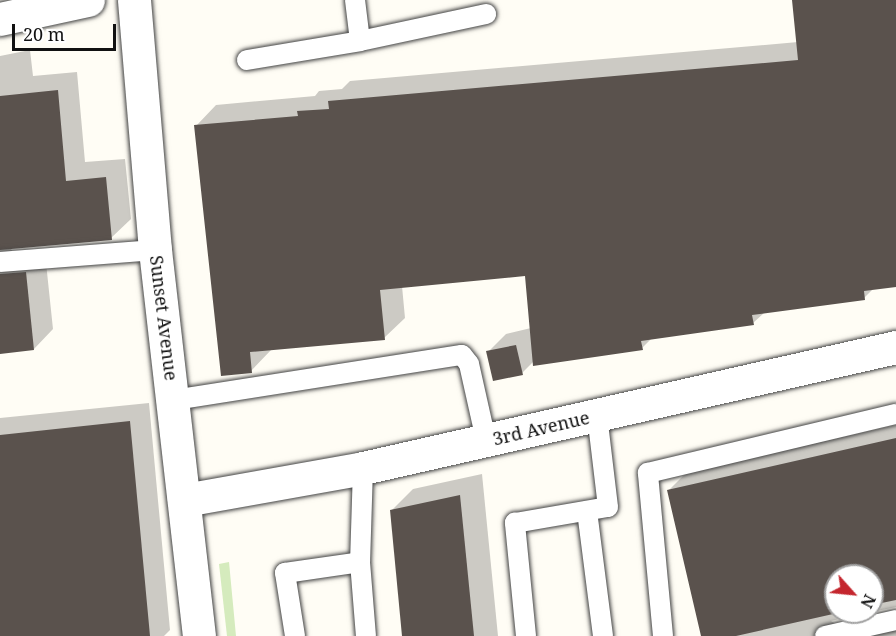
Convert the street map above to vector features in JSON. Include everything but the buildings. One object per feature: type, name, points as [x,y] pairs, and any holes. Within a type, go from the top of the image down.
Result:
[{"type":"street","points":[[0,18],[88,0]]},
{"type":"street","name":"Sunset Avenue","points":[[134,0],[155,250],[174,400],[199,636]]},
{"type":"street","name":"3rd Avenue","points":[[184,500],[363,468],[896,347]]},
{"type":"lane","points":[[355,0],[360,41]]},
{"type":"lane","points":[[247,60],[360,41],[486,14]]},
{"type":"lane","points":[[0,262],[155,250]]},
{"type":"lane","points":[[174,400],[462,355],[469,364],[486,440]]},
{"type":"lane","points":[[663,636],[648,473],[896,414]]},
{"type":"lane","points":[[526,636],[515,523],[608,507],[597,415]]},
{"type":"lane","points":[[363,468],[360,562],[366,636]]},
{"type":"lane","points":[[587,511],[603,636]]},
{"type":"lane","points":[[295,636],[285,573],[360,562]]},
{"type":"lane","points":[[825,636],[896,620]]},
{"type":"green space","points":[[229,562],[236,636],[227,636],[219,564]]}]
